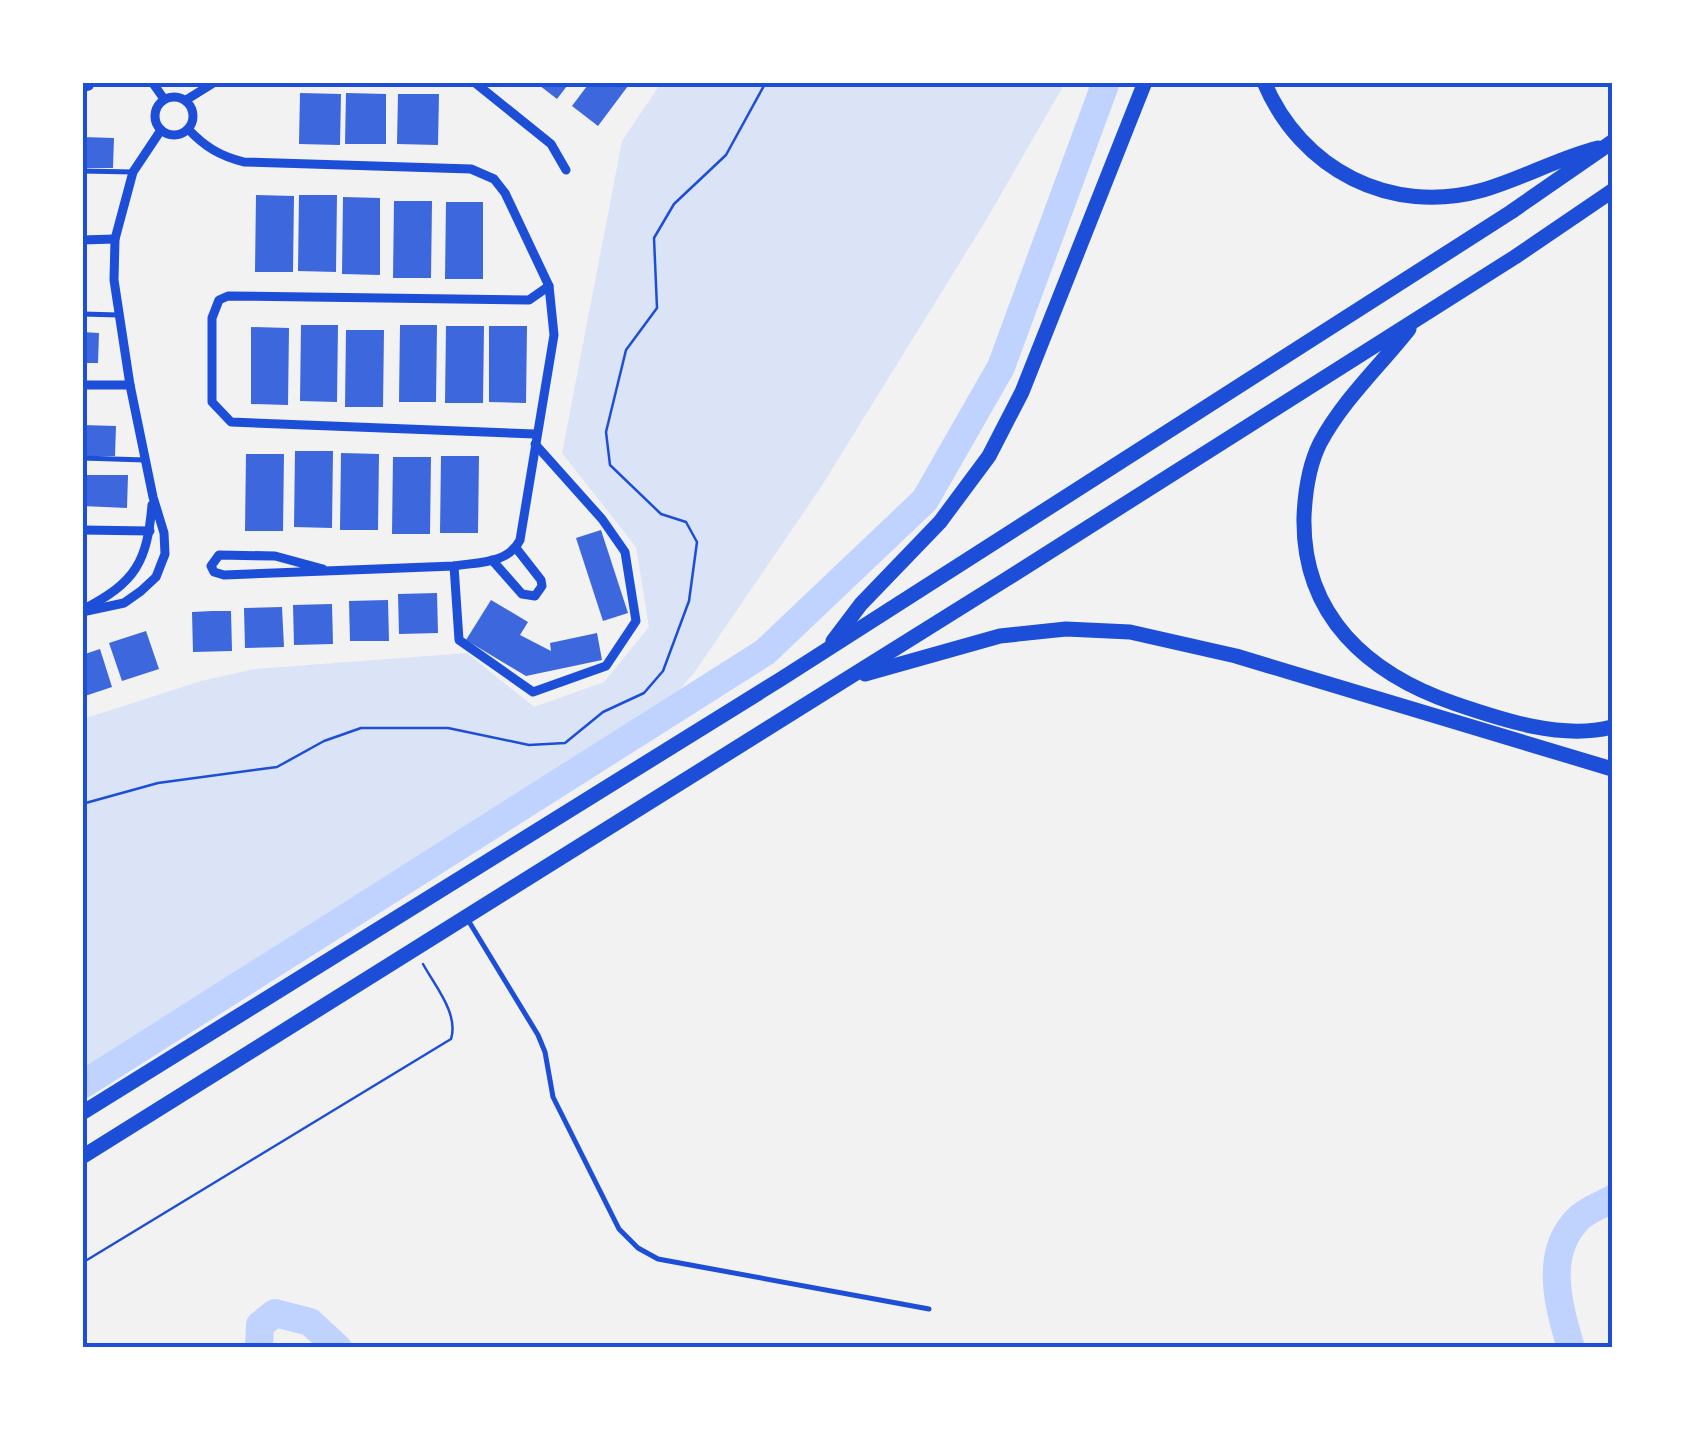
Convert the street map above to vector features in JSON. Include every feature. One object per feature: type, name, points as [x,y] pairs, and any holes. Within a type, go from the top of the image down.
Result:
[{"type":"highway","points":[[828,648],[860,604],[940,522],[989,456],[1022,392],[1145,82]]},
{"type":"highway","points":[[1264,82],[1287,126],[1320,160],[1359,183],[1404,196],[1429,198],[1482,190],[1610,144]]},
{"type":"highway","points":[[82,1113],[828,648],[1511,212],[1610,144]]},
{"type":"highway","points":[[82,1157],[1417,318],[1612,191]]},
{"type":"highway","points":[[1417,318],[1354,393],[1318,446],[1304,502],[1304,528],[1312,576],[1323,603],[1335,624],[1380,668],[1429,694],[1538,726],[1574,730],[1612,727]]},
{"type":"highway","points":[[846,678],[1000,636],[1066,629],[1130,632],[1236,656],[1612,768]]},
{"type":"street","points":[[152,82],[164,99]]},
{"type":"street","points":[[186,100],[215,82]]},
{"type":"street","points":[[474,82],[539,132],[566,170]]},
{"type":"street","points":[[175,96],[186,100],[194,114],[188,129],[172,135],[161,130],[154,114],[164,99],[175,96]]},
{"type":"street","points":[[188,129],[223,157],[244,162],[471,169],[484,174],[505,192],[549,286],[554,335],[518,544],[506,556],[454,566],[224,575],[214,572],[211,566],[219,554],[275,556],[323,570]]},
{"type":"street","points":[[82,611],[124,603],[156,577],[165,554],[164,533],[130,385],[114,280],[115,238],[133,172],[161,130]]},
{"type":"street","points":[[82,240],[115,238]]},
{"type":"street","points":[[454,566],[460,640],[533,692],[606,666],[636,621],[625,552],[535,439],[232,422],[212,402],[212,318],[219,300],[228,296],[530,300],[549,286]]},
{"type":"street","points":[[82,385],[130,385]]},
{"type":"street","points":[[82,611],[130,579],[140,564],[150,531],[153,497]]},
{"type":"street","points":[[82,530],[150,531]]},
{"type":"street","points":[[492,560],[522,594],[535,596],[542,586],[541,580],[518,544]]},
{"type":"lane","points":[[82,171],[133,172]]},
{"type":"lane","points":[[82,314],[119,315]]},
{"type":"lane","points":[[82,458],[145,460]]},
{"type":"lane","points":[[466,917],[538,1035],[553,1097],[619,1229],[638,1248],[658,1259],[929,1309]]},
{"type":"path","points":[[82,1263],[450,1039],[455,1026],[415,949]]},
{"type":"shaded area","points":[[661,83],[1065,83],[985,222],[821,487],[694,673],[666,705],[596,755],[83,1073],[83,719],[201,681],[255,669],[467,653],[534,707],[604,682],[649,627],[636,547],[562,453],[622,141]]},
{"type":"building","points":[[535,82],[570,82],[557,99]]},
{"type":"building","points":[[590,82],[631,82],[598,126],[572,106]]},
{"type":"building","points":[[300,93],[341,94],[340,145],[299,144]]},
{"type":"building","points":[[346,93],[386,94],[386,144],[345,144]]},
{"type":"building","points":[[398,94],[439,94],[438,145],[397,144]]},
{"type":"building","points":[[82,137],[114,138],[113,168],[82,168]]},
{"type":"building","points":[[82,190],[87,190],[86,220],[82,220]]},
{"type":"building","points":[[256,195],[294,196],[293,272],[255,272]]},
{"type":"building","points":[[299,195],[337,195],[336,272],[298,271]]},
{"type":"building","points":[[343,197],[380,198],[380,275],[342,274]]},
{"type":"building","points":[[394,201],[432,201],[431,278],[393,278]]},
{"type":"building","points":[[446,202],[483,202],[483,279],[445,279]]},
{"type":"building","points":[[301,325],[338,325],[337,402],[300,401]]},
{"type":"building","points":[[400,325],[437,325],[436,402],[399,402]]},
{"type":"building","points":[[446,326],[484,326],[483,403],[445,403]]},
{"type":"building","points":[[489,326],[527,326],[526,403],[489,402]]},
{"type":"building","points":[[251,327],[289,328],[288,405],[251,404]]},
{"type":"building","points":[[346,330],[384,330],[383,407],[345,407]]},
{"type":"building","points":[[82,332],[99,333],[98,363],[82,363]]},
{"type":"building","points":[[82,425],[116,426],[115,456],[82,456]]},
{"type":"building","points":[[295,451],[333,451],[332,528],[294,527]]},
{"type":"building","points":[[341,453],[379,454],[378,530],[340,530]]},
{"type":"building","points":[[246,454],[284,454],[283,531],[245,531]]},
{"type":"building","points":[[441,456],[479,456],[478,533],[440,533]]},
{"type":"building","points":[[393,457],[431,457],[430,534],[392,534]]},
{"type":"building","points":[[82,475],[128,475],[127,508],[82,506]]},
{"type":"building","points":[[601,530],[628,613],[603,621],[576,538]]},
{"type":"building","points":[[437,593],[438,633],[399,634],[398,594]]},
{"type":"building","points":[[388,600],[389,641],[350,641],[349,601]]},
{"type":"building","points":[[491,600],[528,622],[520,635],[551,651],[550,643],[597,633],[602,660],[526,676],[466,640]]},
{"type":"building","points":[[332,604],[333,644],[294,645],[293,605]]},
{"type":"building","points":[[282,607],[284,647],[245,648],[244,608]]},
{"type":"building","points":[[231,611],[232,651],[193,652],[192,612]]},
{"type":"building","points":[[146,631],[159,669],[122,681],[109,643]]},
{"type":"building","points":[[100,649],[112,687],[82,697],[82,655]]},
{"type":"waterway","points":[[82,1085],[765,652],[925,500],[1001,367],[1106,82]]},
{"type":"waterway","points":[[1571,1348],[1557,1281],[1560,1248],[1581,1216],[1612,1199]]},
{"type":"waterway","points":[[259,1348],[260,1325],[275,1313],[310,1322],[338,1348]]}]
